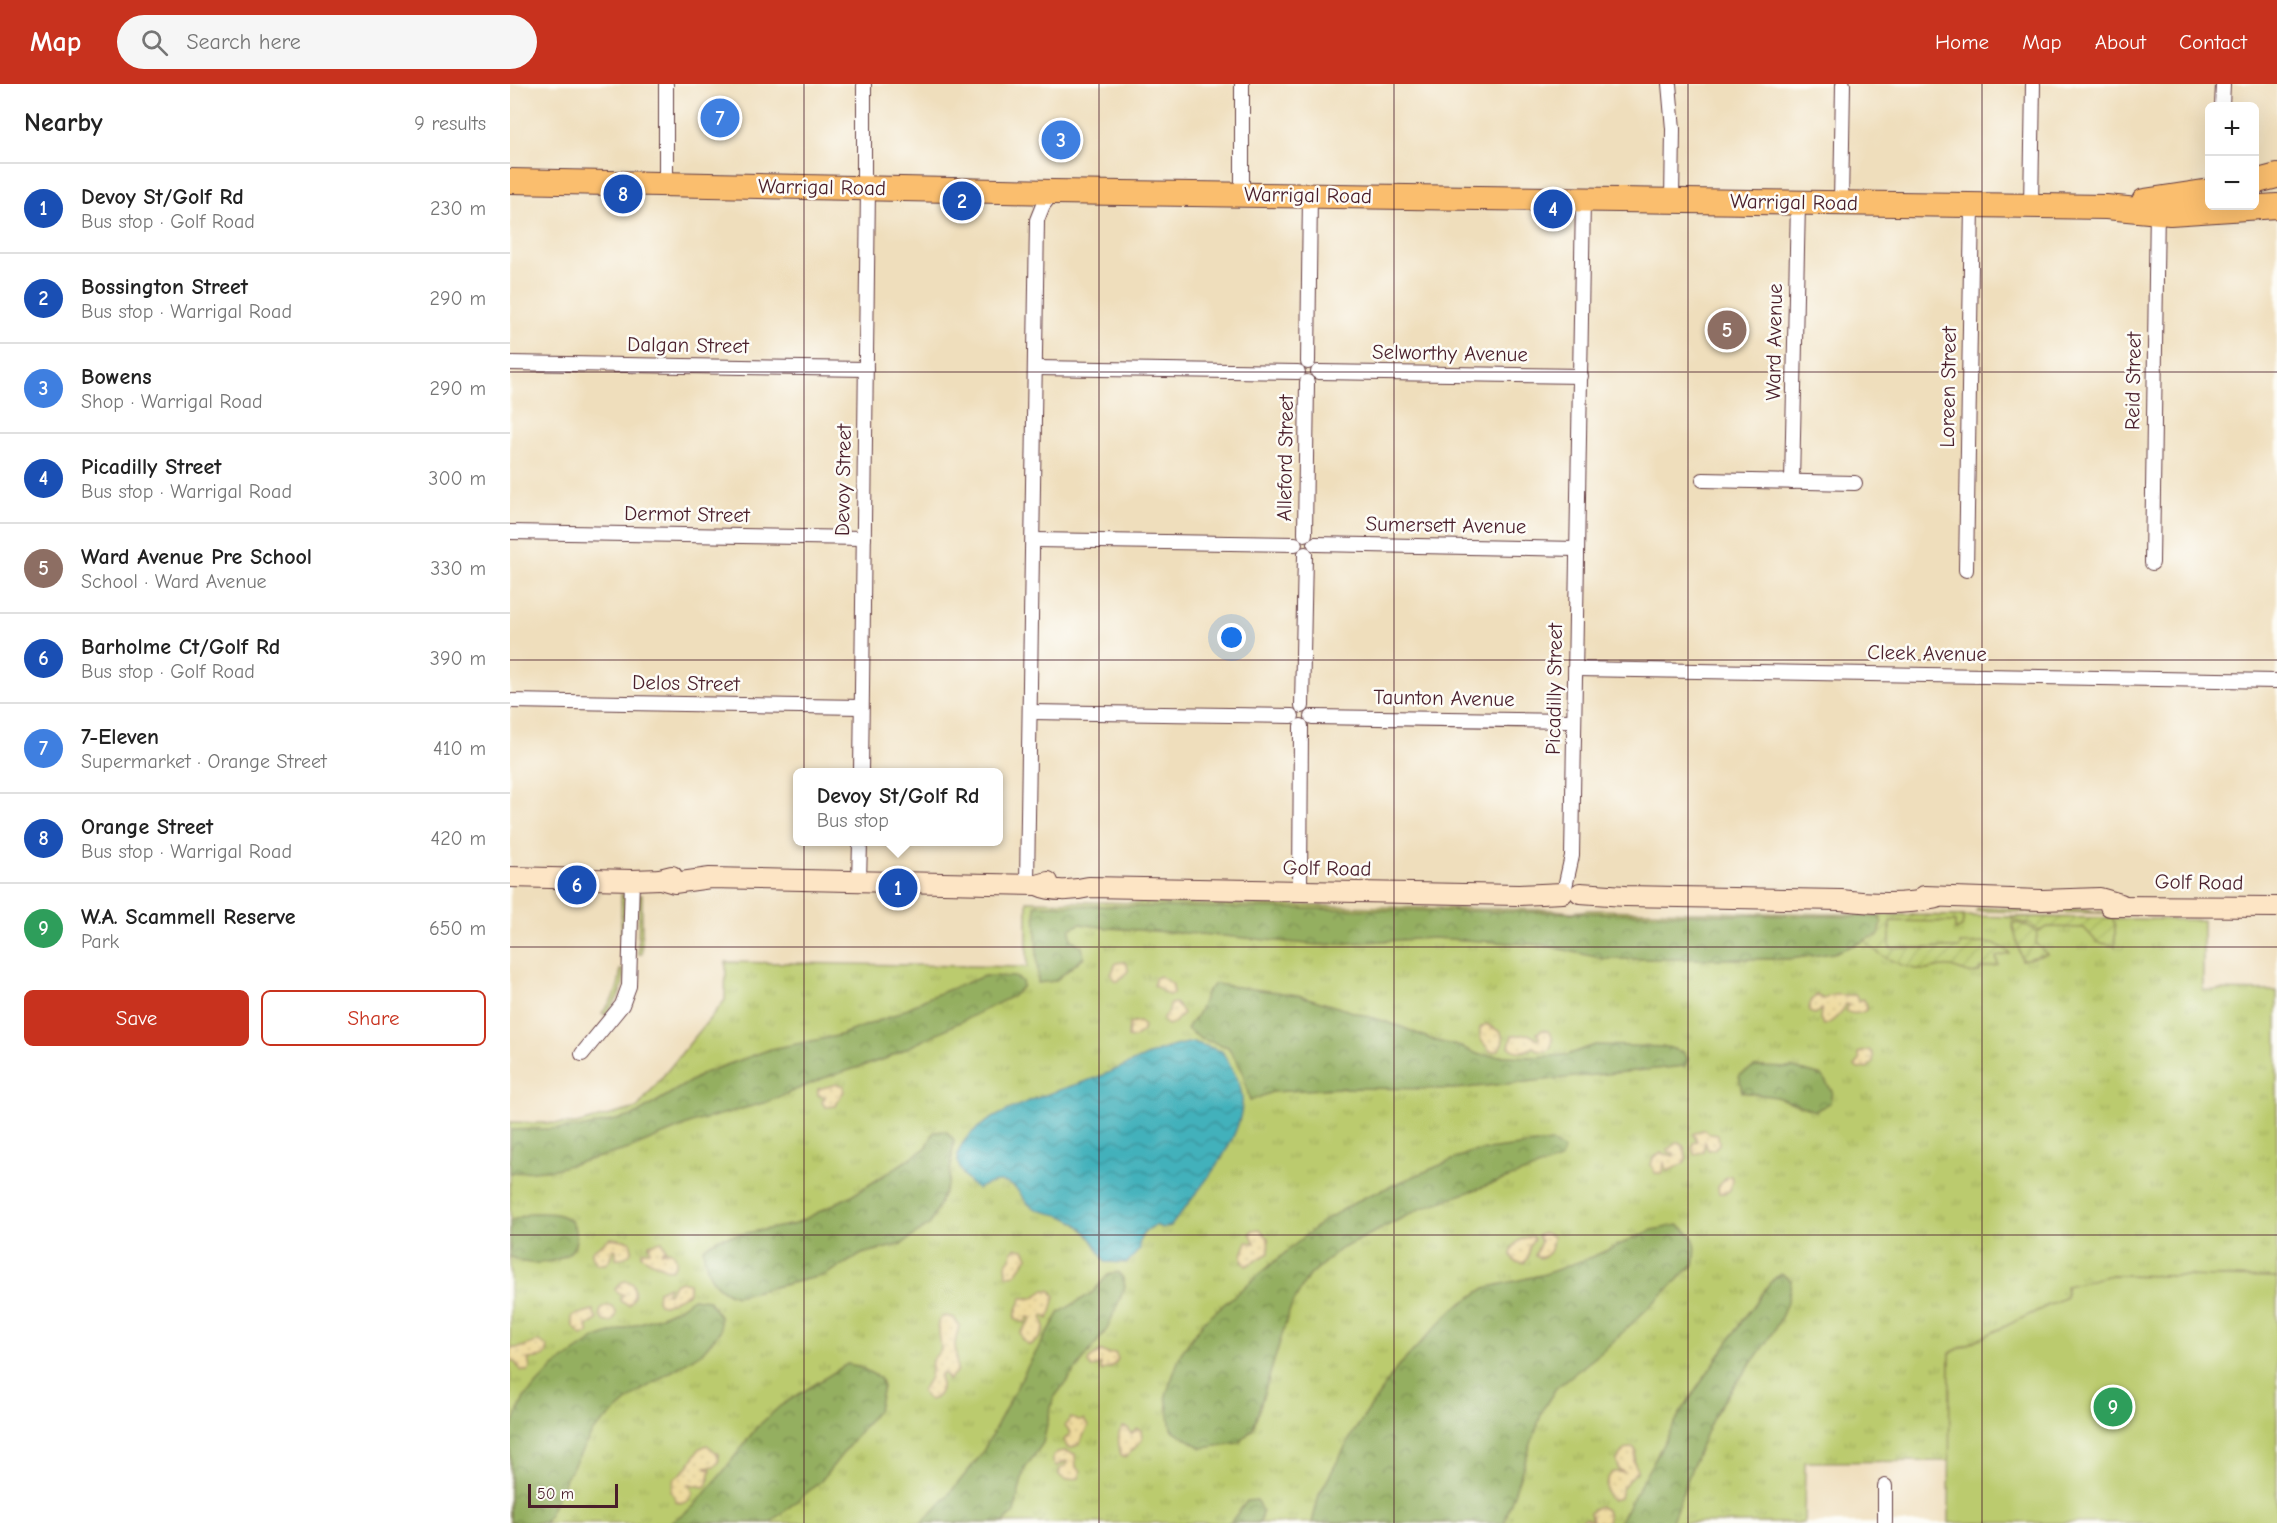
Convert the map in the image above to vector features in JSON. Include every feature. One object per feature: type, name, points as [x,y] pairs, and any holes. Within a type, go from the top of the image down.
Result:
[{"type":"highway","points":[[2259,181],[2277,176]]},
{"type":"highway","name":"Warrigal Road","points":[[510,181],[1053,192],[2157,206],[2205,212],[2277,206]]},
{"type":"highway","name":"Warrigal Road","points":[[2157,206],[2205,191]]},
{"type":"street","points":[[666,84],[666,184]]},
{"type":"street","name":"Devoy Street","points":[[861,768],[866,369],[864,84]]},
{"type":"street","points":[[1242,84],[1242,194]]},
{"type":"street","points":[[1669,84],[1673,129],[1672,201]]},
{"type":"street","points":[[1841,203],[1843,84]]},
{"type":"street","points":[[2031,206],[2033,84]]},
{"type":"street","points":[[2222,102],[2223,84]]},
{"type":"street","points":[[1032,884],[1030,712],[1037,220],[1043,205],[1053,192]]},
{"type":"street","name":"Alleford Street","points":[[1299,891],[1310,195]]},
{"type":"street","name":"Picadilly Street","points":[[1572,890],[1583,199]]},
{"type":"street","name":"Ward Avenue","points":[[1792,482],[1798,202]]},
{"type":"street","name":"Loreen Street","points":[[1966,570],[1972,205]]},
{"type":"street","name":"Reid Street","points":[[2152,563],[2157,206]]},
{"type":"street","name":"Dalgan Street","points":[[510,363],[866,369]]},
{"type":"street","name":"Selworthy Avenue","points":[[1036,368],[1581,376]]},
{"type":"street","points":[[1703,480],[1855,483]]},
{"type":"street","name":"Dermot Street","points":[[510,532],[864,538]]},
{"type":"street","name":"Sumersett Avenue","points":[[1033,540],[1577,549]]},
{"type":"street","name":"Cleek Avenue","points":[[1576,669],[2277,681]]},
{"type":"street","name":"Delos Street","points":[[510,701],[861,707]]},
{"type":"street","name":"Taunton Avenue","points":[[1030,712],[1574,721]]},
{"type":"street","points":[[860,846],[860,881]]},
{"type":"street","name":"Golf Road","points":[[510,877],[660,879],[674,884],[698,879],[1032,884],[1046,889],[1079,890],[1089,887],[1519,895],[1572,890],[1625,896],[1841,900],[1875,894],[2042,900],[2100,907],[2121,904],[2277,907]]},
{"type":"street","points":[[582,1054],[622,1005],[630,986],[632,880]]},
{"type":"street","points":[[1885,1523],[1886,1486]]},
{"type":"green space","points":[[621,894],[625,896],[623,961],[621,961]]},
{"type":"green space","points":[[639,895],[642,895],[642,954],[638,954]]},
{"type":"green space","points":[[1027,901],[1572,912],[1588,910],[2203,920],[2203,990],[2277,991],[2277,1278],[2111,1275],[1950,1353],[1950,1461],[1805,1462],[1804,1523],[510,1523],[510,1122],[576,1124],[637,1108],[725,1000],[726,962],[1027,967]]},
{"type":"green space","points":[[1035,905],[1879,917],[1882,924],[1879,935],[1834,953],[1789,959],[1604,959],[1543,945],[1433,938],[1318,945],[1080,924],[1070,929],[1071,939],[1082,947],[1084,957],[1055,981],[1038,983]]},
{"type":"green space","points":[[2044,905],[2107,913],[1976,911],[1978,908],[2039,909]]},
{"type":"green space","points":[[1879,915],[1964,916],[1962,927],[1955,930],[1955,922],[1890,921],[1890,948],[1960,948],[1960,944],[1987,943],[2000,946],[2010,954],[1996,957],[1998,965],[1980,969],[1980,972],[1976,973],[1949,967],[1926,970],[1910,968],[1883,956],[1865,940],[1879,935],[1882,924]]},
{"type":"green space","points":[[2012,917],[2112,918],[2115,924],[2115,946],[2097,942],[2084,928],[2048,927],[2039,931],[2030,924],[2012,920]]},
{"type":"green space","points":[[2012,923],[2029,927],[2035,931],[2037,933],[2036,944],[2047,954],[2022,960]]},
{"type":"green space","points":[[620,970],[623,970],[624,977],[622,989],[605,1015],[602,1013],[615,993]]},
{"type":"green space","points":[[984,976],[1015,977],[1022,981],[1023,986],[1013,996],[885,1059],[824,1078],[767,1102],[694,1122],[629,1149],[555,1169],[510,1173],[510,1130],[581,1128],[633,1116],[704,1073],[771,1049],[837,1036],[892,1016],[930,997]]},
{"type":"green space","points":[[1215,984],[1298,995],[1399,1026],[1480,1055],[1532,1057],[1567,1055],[1595,1045],[1667,1047],[1683,1052],[1688,1059],[1685,1066],[1455,1089],[1339,1088],[1272,1092],[1250,1101],[1242,1070],[1228,1047],[1201,1039],[1187,1029],[1198,1013],[1206,994]]},
{"type":"green space","points":[[1755,1067],[1793,1068],[1822,1076],[1832,1091],[1830,1103],[1815,1111],[1776,1097],[1742,1092],[1739,1075]]},
{"type":"green space","points":[[946,1131],[954,1140],[949,1182],[930,1224],[902,1244],[862,1254],[825,1275],[736,1296],[715,1284],[711,1278],[703,1248],[719,1238],[795,1224],[858,1192],[926,1148],[934,1132]]},
{"type":"green space","points":[[1552,1142],[1564,1150],[1560,1160],[1420,1209],[1339,1250],[1308,1277],[1290,1309],[1253,1429],[1238,1443],[1202,1448],[1171,1429],[1166,1395],[1181,1353],[1204,1321],[1323,1221],[1363,1198],[1471,1152]]},
{"type":"green space","points":[[531,1213],[555,1214],[570,1220],[576,1234],[572,1250],[558,1259],[540,1263],[523,1262],[510,1256],[510,1221]]},
{"type":"green space","points":[[1678,1225],[1692,1236],[1696,1251],[1694,1264],[1603,1351],[1556,1388],[1543,1409],[1504,1523],[1312,1523],[1319,1495],[1353,1433],[1397,1368],[1453,1309],[1485,1288],[1545,1274],[1592,1257],[1652,1230]]},
{"type":"green space","points":[[1118,1272],[1123,1278],[1125,1287],[1107,1329],[1053,1399],[1043,1443],[1024,1470],[1014,1513],[1003,1523],[922,1523],[981,1455],[1030,1362],[1060,1312],[1092,1293],[1108,1275]]},
{"type":"green space","points":[[1781,1274],[1791,1280],[1788,1298],[1781,1316],[1712,1420],[1671,1523],[1619,1523],[1681,1412],[1747,1314],[1767,1287]]},
{"type":"green space","points":[[2111,1275],[2277,1278],[2277,1523],[1949,1523],[1950,1353],[2066,1297],[2066,1286]]},
{"type":"green space","points":[[693,1298],[708,1300],[720,1317],[720,1331],[703,1352],[637,1393],[593,1431],[564,1482],[545,1523],[510,1523],[510,1431],[524,1398],[555,1366],[596,1338],[661,1316],[679,1308]]},
{"type":"green space","points":[[847,1364],[858,1366],[880,1378],[883,1387],[878,1409],[821,1481],[770,1523],[670,1523],[693,1507],[756,1428],[780,1406]]},
{"type":"green space","points":[[1257,1500],[1262,1512],[1260,1523],[1230,1523],[1247,1501]]},
{"type":"sand","points":[[1116,963],[1127,964],[1128,971],[1118,981],[1115,981],[1111,975]]},
{"type":"sand","points":[[1160,976],[1173,985],[1173,994],[1168,995],[1154,985],[1155,978]]},
{"type":"sand","points":[[1817,995],[1824,999],[1835,995],[1855,995],[1858,1001],[1863,999],[1867,1009],[1860,1013],[1851,1013],[1846,1011],[1849,1005],[1846,1004],[1837,1017],[1824,1025],[1820,1019],[1821,1009],[1815,1014],[1809,1012],[1811,1003]]},
{"type":"sand","points":[[1175,1003],[1183,1013],[1174,1023],[1168,1025],[1164,1022],[1163,1017],[1169,1012],[1170,1004]]},
{"type":"sand","points":[[1139,1022],[1144,1026],[1143,1031],[1134,1038],[1128,1037],[1129,1024]]},
{"type":"sand","points":[[1486,1024],[1501,1032],[1503,1042],[1498,1051],[1490,1051],[1480,1039],[1480,1028]]},
{"type":"sand","points":[[1542,1030],[1548,1031],[1552,1038],[1548,1051],[1540,1051],[1533,1047],[1518,1051],[1509,1046],[1512,1036],[1528,1034],[1538,1039],[1537,1033]]},
{"type":"sand","points":[[1869,1050],[1873,1054],[1873,1062],[1867,1068],[1858,1069],[1855,1066],[1860,1060],[1858,1053]]},
{"type":"sand","points":[[837,1084],[844,1086],[844,1091],[836,1106],[825,1107],[822,1102],[825,1097],[818,1095],[818,1089]]},
{"type":"sand","points":[[1702,1130],[1718,1135],[1719,1144],[1714,1149],[1708,1150],[1705,1142],[1703,1152],[1695,1154],[1692,1150],[1693,1143],[1697,1141],[1693,1134]]},
{"type":"sand","points":[[1678,1142],[1684,1147],[1686,1159],[1684,1163],[1668,1171],[1664,1163],[1663,1173],[1655,1173],[1651,1165],[1653,1158],[1661,1153],[1674,1156],[1674,1153],[1669,1152],[1668,1149]]},
{"type":"sand","points":[[1731,1176],[1730,1190],[1719,1193],[1718,1187],[1727,1177]]},
{"type":"sand","points":[[1260,1229],[1268,1238],[1269,1253],[1246,1266],[1242,1260],[1244,1248],[1247,1242],[1255,1243],[1250,1233]]},
{"type":"sand","points":[[1544,1233],[1553,1236],[1552,1248],[1547,1255],[1539,1258],[1535,1256],[1541,1241],[1538,1236]]},
{"type":"sand","points":[[1532,1236],[1534,1239],[1530,1244],[1529,1255],[1523,1263],[1515,1262],[1511,1255],[1513,1248],[1518,1241]]},
{"type":"sand","points":[[610,1238],[630,1241],[632,1250],[623,1257],[616,1258],[616,1250],[613,1249],[609,1261],[605,1264],[597,1264],[592,1251]]},
{"type":"sand","points":[[662,1241],[666,1249],[661,1252],[671,1251],[676,1258],[676,1263],[671,1270],[642,1256],[642,1251],[650,1251],[649,1244]]},
{"type":"sand","points":[[1017,1248],[1024,1249],[1028,1257],[1015,1275],[1007,1276],[1006,1264],[1011,1258],[1012,1251]]},
{"type":"sand","points":[[627,1281],[633,1284],[634,1290],[629,1305],[621,1302],[620,1298],[624,1295],[615,1289],[622,1282]]},
{"type":"sand","points":[[681,1281],[689,1283],[689,1293],[664,1305],[659,1304],[658,1291],[669,1286],[666,1293],[669,1294],[674,1284]]},
{"type":"sand","points":[[1045,1290],[1050,1290],[1055,1296],[1051,1312],[1048,1319],[1044,1315],[1042,1317],[1043,1334],[1029,1345],[1023,1340],[1021,1333],[1032,1318],[1028,1317],[1026,1322],[1022,1322],[1015,1318],[1016,1312],[1022,1298],[1033,1298]]},
{"type":"sand","points":[[605,1306],[611,1306],[616,1314],[614,1320],[605,1322],[600,1317],[600,1311]]},
{"type":"sand","points":[[593,1310],[597,1320],[587,1326],[589,1333],[581,1335],[573,1326],[572,1316]]},
{"type":"sand","points":[[946,1316],[954,1318],[959,1326],[955,1343],[957,1371],[948,1380],[944,1373],[940,1374],[939,1393],[929,1400],[922,1391],[930,1377],[932,1360],[941,1350],[938,1322]]},
{"type":"sand","points":[[539,1341],[547,1347],[546,1354],[542,1357],[528,1359],[530,1368],[528,1371],[521,1371],[515,1362],[510,1360],[510,1348],[519,1348]]},
{"type":"sand","points":[[1102,1351],[1108,1354],[1115,1353],[1118,1359],[1113,1366],[1101,1371],[1101,1364],[1092,1368],[1088,1363],[1089,1359]]},
{"type":"sand","points":[[1071,1418],[1084,1420],[1088,1426],[1079,1444],[1072,1448],[1067,1447],[1064,1440],[1071,1433],[1065,1425]]},
{"type":"sand","points":[[1123,1427],[1128,1428],[1131,1434],[1137,1429],[1141,1430],[1142,1440],[1126,1457],[1121,1455],[1119,1444],[1119,1432]]},
{"type":"sand","points":[[707,1445],[718,1454],[719,1462],[715,1466],[705,1467],[711,1469],[708,1483],[704,1487],[689,1484],[693,1493],[690,1498],[685,1502],[677,1502],[671,1491],[674,1479],[686,1469],[700,1448]]},
{"type":"sand","points":[[1634,1448],[1636,1451],[1634,1461],[1637,1471],[1622,1488],[1620,1498],[1611,1500],[1606,1489],[1607,1482],[1613,1472],[1623,1472],[1618,1469],[1617,1460],[1624,1450]]},
{"type":"sand","points":[[1065,1451],[1075,1454],[1076,1467],[1081,1471],[1079,1478],[1065,1480],[1059,1475],[1060,1469],[1068,1463],[1066,1461],[1056,1466],[1053,1456]]},
{"type":"sand","points":[[1599,1506],[1606,1510],[1607,1523],[1578,1523],[1586,1518],[1592,1521],[1590,1513]]},
{"type":"water","points":[[1193,1042],[1222,1051],[1235,1074],[1242,1098],[1241,1114],[1236,1131],[1217,1165],[1171,1226],[1162,1228],[1155,1225],[1145,1232],[1140,1241],[1140,1249],[1127,1263],[1105,1262],[1093,1241],[1077,1223],[1034,1208],[1009,1184],[993,1182],[977,1189],[960,1168],[960,1149],[973,1131],[996,1116],[1156,1052]]},
{"type":"place","name":"7-Eleven","points":[[720,118]]},
{"type":"place","name":"Bowens","points":[[1061,140]]},
{"type":"place","name":"Orange Street","points":[[623,194]]},
{"type":"place","name":"Bossington Street","points":[[962,201]]},
{"type":"place","name":"Picadilly Street","points":[[1553,209]]},
{"type":"place","name":"Ward Avenue Pre School","points":[[1727,330]]},
{"type":"place","name":"Barholme Ct/Golf Rd","points":[[577,885]]},
{"type":"place","name":"Devoy St/Golf Rd","points":[[898,888]]},
{"type":"place","name":"W.A. Scammell Reserve","points":[[2113,1407]]}]
